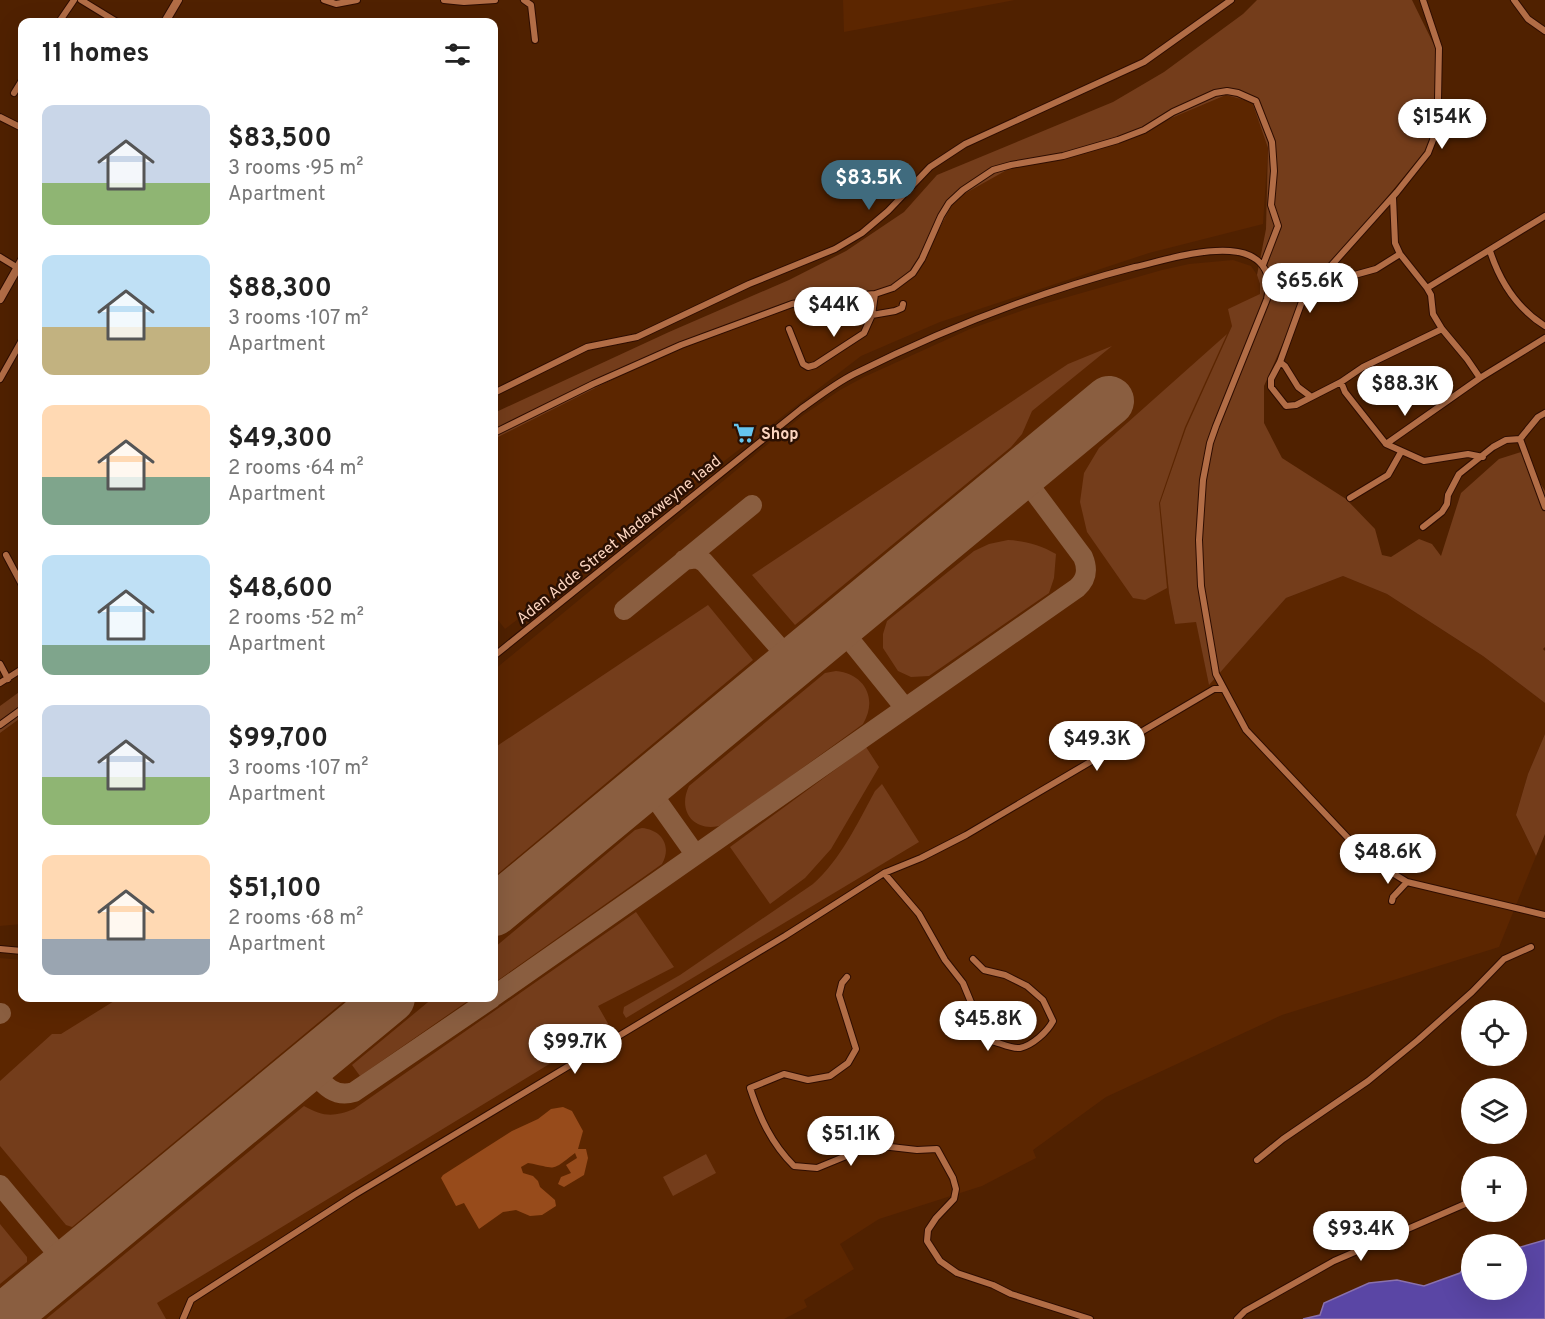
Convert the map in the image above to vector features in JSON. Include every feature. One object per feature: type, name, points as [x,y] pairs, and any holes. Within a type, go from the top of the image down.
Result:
[{"type":"main road","points":[[167,18],[178,0]]},
{"type":"main road","points":[[0,299],[18,268]]},
{"type":"street","points":[[62,18],[74,0]]},
{"type":"street","points":[[81,0],[110,18]]},
{"type":"street","points":[[324,0],[336,4],[357,0]]},
{"type":"street","points":[[444,0],[464,2],[495,0]]},
{"type":"street","points":[[524,0],[531,5],[535,40]]},
{"type":"street","points":[[498,391],[587,346],[637,337],[749,284],[835,249],[862,233],[888,211],[930,167],[965,144],[1144,62],[1231,0]]},
{"type":"street","points":[[1423,0],[1439,48],[1440,69],[1436,124],[1428,153],[1393,198],[1304,296],[1280,362],[1271,379],[1271,387],[1286,406],[1291,406],[1341,382],[1363,367],[1442,329]]},
{"type":"street","points":[[1514,0],[1528,19],[1545,31]]},
{"type":"street","points":[[14,93],[18,86]]},
{"type":"street","points":[[498,431],[593,384],[681,345],[792,304],[826,298],[875,294],[893,288],[913,273],[945,209],[963,190],[993,171],[1011,165],[1046,161],[1118,140],[1144,130],[1173,112],[1204,98],[1227,91],[1246,95],[1256,101],[1272,142],[1274,171],[1271,205],[1278,226],[1263,266],[1269,282],[1267,299],[1216,426],[1203,480],[1199,540],[1201,586],[1216,674],[1246,730],[1365,856],[1407,882],[1545,915]]},
{"type":"street","points":[[0,117],[18,126]]},
{"type":"street","points":[[1393,198],[1395,243],[1400,254],[1427,288],[1433,314],[1442,329],[1480,378]]},
{"type":"street","points":[[1427,288],[1545,216]]},
{"type":"street","name":"Aden Adde Street Madaxweyne 1aad","points":[[498,653],[801,409],[852,375],[966,323],[1077,282],[1154,262],[1214,252],[1230,251],[1248,255],[1263,266]]},
{"type":"street","points":[[1490,251],[1495,267],[1514,299],[1529,316],[1545,326]]},
{"type":"street","points":[[1315,286],[1376,269],[1400,254]]},
{"type":"street","points":[[0,257],[18,263]]},
{"type":"street","points":[[789,328],[803,364],[808,367],[815,365],[864,333],[872,315],[875,294]]},
{"type":"street","points":[[872,315],[895,311],[902,308],[903,304]]},
{"type":"street","points":[[1386,444],[1480,378],[1545,338]]},
{"type":"street","points":[[0,379],[18,347]]},
{"type":"street","points":[[1280,362],[1286,366],[1298,387],[1310,396]]},
{"type":"street","points":[[1341,382],[1345,392],[1386,444],[1401,452],[1424,461],[1468,454],[1483,457]]},
{"type":"street","points":[[1424,527],[1442,512],[1447,504],[1448,495],[1460,474],[1506,440],[1520,439],[1538,417],[1545,413]]},
{"type":"street","points":[[1520,439],[1545,507]]},
{"type":"street","points":[[1350,498],[1388,475],[1401,452]]},
{"type":"street","points":[[6,555],[18,578]]},
{"type":"street","points":[[0,664],[8,679]]},
{"type":"street","points":[[0,683],[18,672]]},
{"type":"street","points":[[183,1319],[191,1300],[354,1196],[785,936],[884,873],[921,858],[966,835],[1214,689],[1223,689]]},
{"type":"street","points":[[0,726],[18,712]]},
{"type":"street","points":[[884,873],[919,914],[945,960],[963,983],[975,1012],[992,1041],[1018,1049],[1048,1031],[1053,1021],[1043,1000],[1027,986],[1005,975],[984,970],[975,963],[974,959]]},
{"type":"street","points":[[1392,901],[1407,882]]},
{"type":"street","points":[[1257,1160],[1283,1139],[1383,1070],[1439,1022],[1504,959],[1531,947]]},
{"type":"street","points":[[0,949],[18,951]]},
{"type":"street","points":[[847,977],[842,983],[839,996],[856,1049],[848,1063],[830,1076],[808,1080],[784,1074],[750,1088],[759,1117],[778,1150],[794,1166],[817,1168],[873,1145],[917,1150],[937,1149],[953,1178],[956,1189],[954,1199],[928,1230],[927,1241],[940,1262],[957,1273],[993,1285],[1011,1294],[1090,1319]]},
{"type":"street","points":[[1237,1319],[1245,1311],[1334,1261],[1461,1206]]},
{"type":"shaded area","points":[[843,0],[1015,0],[844,32]]},
{"type":"shaded area","points":[[1257,0],[1412,0],[1438,53],[1431,144],[1302,300],[1264,386],[1264,423],[1282,458],[1346,499],[1375,529],[1382,555],[1391,557],[1419,539],[1432,544],[1441,556],[1461,493],[1499,459],[1521,452],[1545,491],[1545,647],[1543,649],[1545,651],[1545,703],[1483,656],[1387,594],[1343,576],[1286,598],[1209,685],[1196,622],[1175,624],[1169,593],[1160,503],[1186,428],[1232,326],[1228,309],[1260,294],[1257,275],[1266,229],[1268,148],[1252,102],[1226,95],[1107,145],[1014,166],[955,199],[918,269],[877,295],[807,301],[661,355],[498,437],[498,411],[669,332],[789,280],[846,251],[904,212],[937,175],[1113,102],[1164,72],[1243,14]]},
{"type":"shaded area","points":[[1226,95],[1252,102],[1268,148],[1263,224],[1149,253],[940,322],[861,356],[505,629],[498,620],[498,437],[661,355],[1014,166],[1177,115]]},
{"type":"shaded area","points":[[1233,260],[1251,266],[1260,284],[1260,294],[1232,326],[1186,428],[1160,503],[1169,593],[1175,624],[1196,621],[1209,684],[1286,598],[1343,576],[1387,594],[1483,656],[1545,703],[1545,734],[1528,774],[1516,815],[1536,856],[1499,947],[1282,1015],[1106,1097],[1033,1150],[1036,1158],[982,1186],[879,1219],[840,1244],[854,1269],[804,1300],[807,1307],[784,1319],[0,1319],[0,958],[18,960],[18,1002],[498,1002],[498,667],[802,416],[840,390],[970,329],[1029,308],[1189,264]]},
{"type":"shaded area","points":[[1227,334],[1185,427],[1159,503],[1167,588],[1145,600],[1133,598],[1087,532],[1080,502],[1084,473],[1099,448]]},
{"type":"shaded area","points":[[1112,346],[1032,411],[1022,434],[1011,447],[795,625],[752,575],[1068,364]]},
{"type":"shaded area","points":[[1008,540],[1033,544],[1056,554],[1054,578],[1049,593],[929,676],[911,677],[898,671],[883,648],[883,634],[887,621],[974,551],[989,544]]},
{"type":"shaded area","points":[[708,605],[753,660],[498,874],[498,745]]},
{"type":"shaded area","points":[[836,671],[855,677],[866,689],[869,706],[863,724],[725,824],[715,827],[706,826],[692,819],[685,805],[689,786],[825,673]]},
{"type":"shaded area","points":[[18,693],[18,720],[0,733],[0,706]]},
{"type":"shaded area","points":[[18,720],[18,924],[0,926],[0,733]]},
{"type":"shaded area","points":[[1545,734],[1545,834],[1536,856],[1516,815],[1528,774]]},
{"type":"shaded area","points":[[866,747],[879,767],[831,849],[805,878],[770,904],[730,847]]},
{"type":"shaded area","points":[[882,784],[919,842],[626,1018],[623,1013],[624,1007],[680,975],[813,884],[832,864],[875,791]]},
{"type":"shaded area","points":[[649,829],[660,836],[666,851],[662,864],[498,980],[498,945],[635,830]]},
{"type":"shaded area","points":[[636,912],[674,967],[598,1006],[610,1027],[157,1303],[166,1319],[46,1319],[304,1106],[329,1115],[354,1109]]},
{"type":"shaded area","points":[[113,1002],[343,1002],[72,1227],[66,1225],[0,1146],[0,1081],[52,1034],[61,1034]]},
{"type":"shaded area","points":[[428,1002],[466,1002],[360,1076],[352,1065]]},
{"type":"shaded area","points":[[563,1107],[572,1111],[583,1131],[578,1149],[586,1149],[588,1158],[584,1175],[564,1187],[558,1184],[561,1177],[571,1173],[566,1165],[577,1158],[575,1153],[553,1167],[528,1163],[521,1167],[523,1173],[533,1176],[538,1181],[540,1187],[555,1200],[556,1206],[542,1215],[530,1216],[516,1210],[503,1212],[479,1229],[464,1203],[456,1206],[441,1178],[443,1175],[512,1131],[538,1119],[551,1109]]},
{"type":"shaded area","points":[[706,1154],[716,1173],[673,1196],[663,1177]]},
{"type":"shaded area","points":[[0,1224],[27,1257],[27,1262],[0,1284]]},
{"type":"shaded area","points":[[1545,1240],[1545,1319],[1303,1319],[1320,1315],[1324,1303],[1369,1283],[1397,1280],[1424,1286],[1461,1272],[1461,1300],[1527,1300],[1527,1245]]},
{"type":"taxiway","points":[[498,993],[1077,588],[1086,574],[1083,557],[1021,474]]},
{"type":"taxiway","points":[[624,610],[752,505]]},
{"type":"taxiway","points":[[684,560],[697,558],[704,562],[793,663]]},
{"type":"taxiway","points":[[838,625],[905,708]]},
{"type":"taxiway","points":[[646,785],[690,847]]},
{"type":"taxiway","points":[[307,1066],[322,1083],[333,1091],[346,1094],[354,1092],[486,1002]]},
{"type":"taxiway","points":[[0,1185],[67,1265]]},
{"type":"runway","points":[[498,908],[1109,401]]},
{"type":"runway","points":[[2,1319],[385,1002]]},
{"type":"place","name":"Shop","points":[[744,433]]}]
